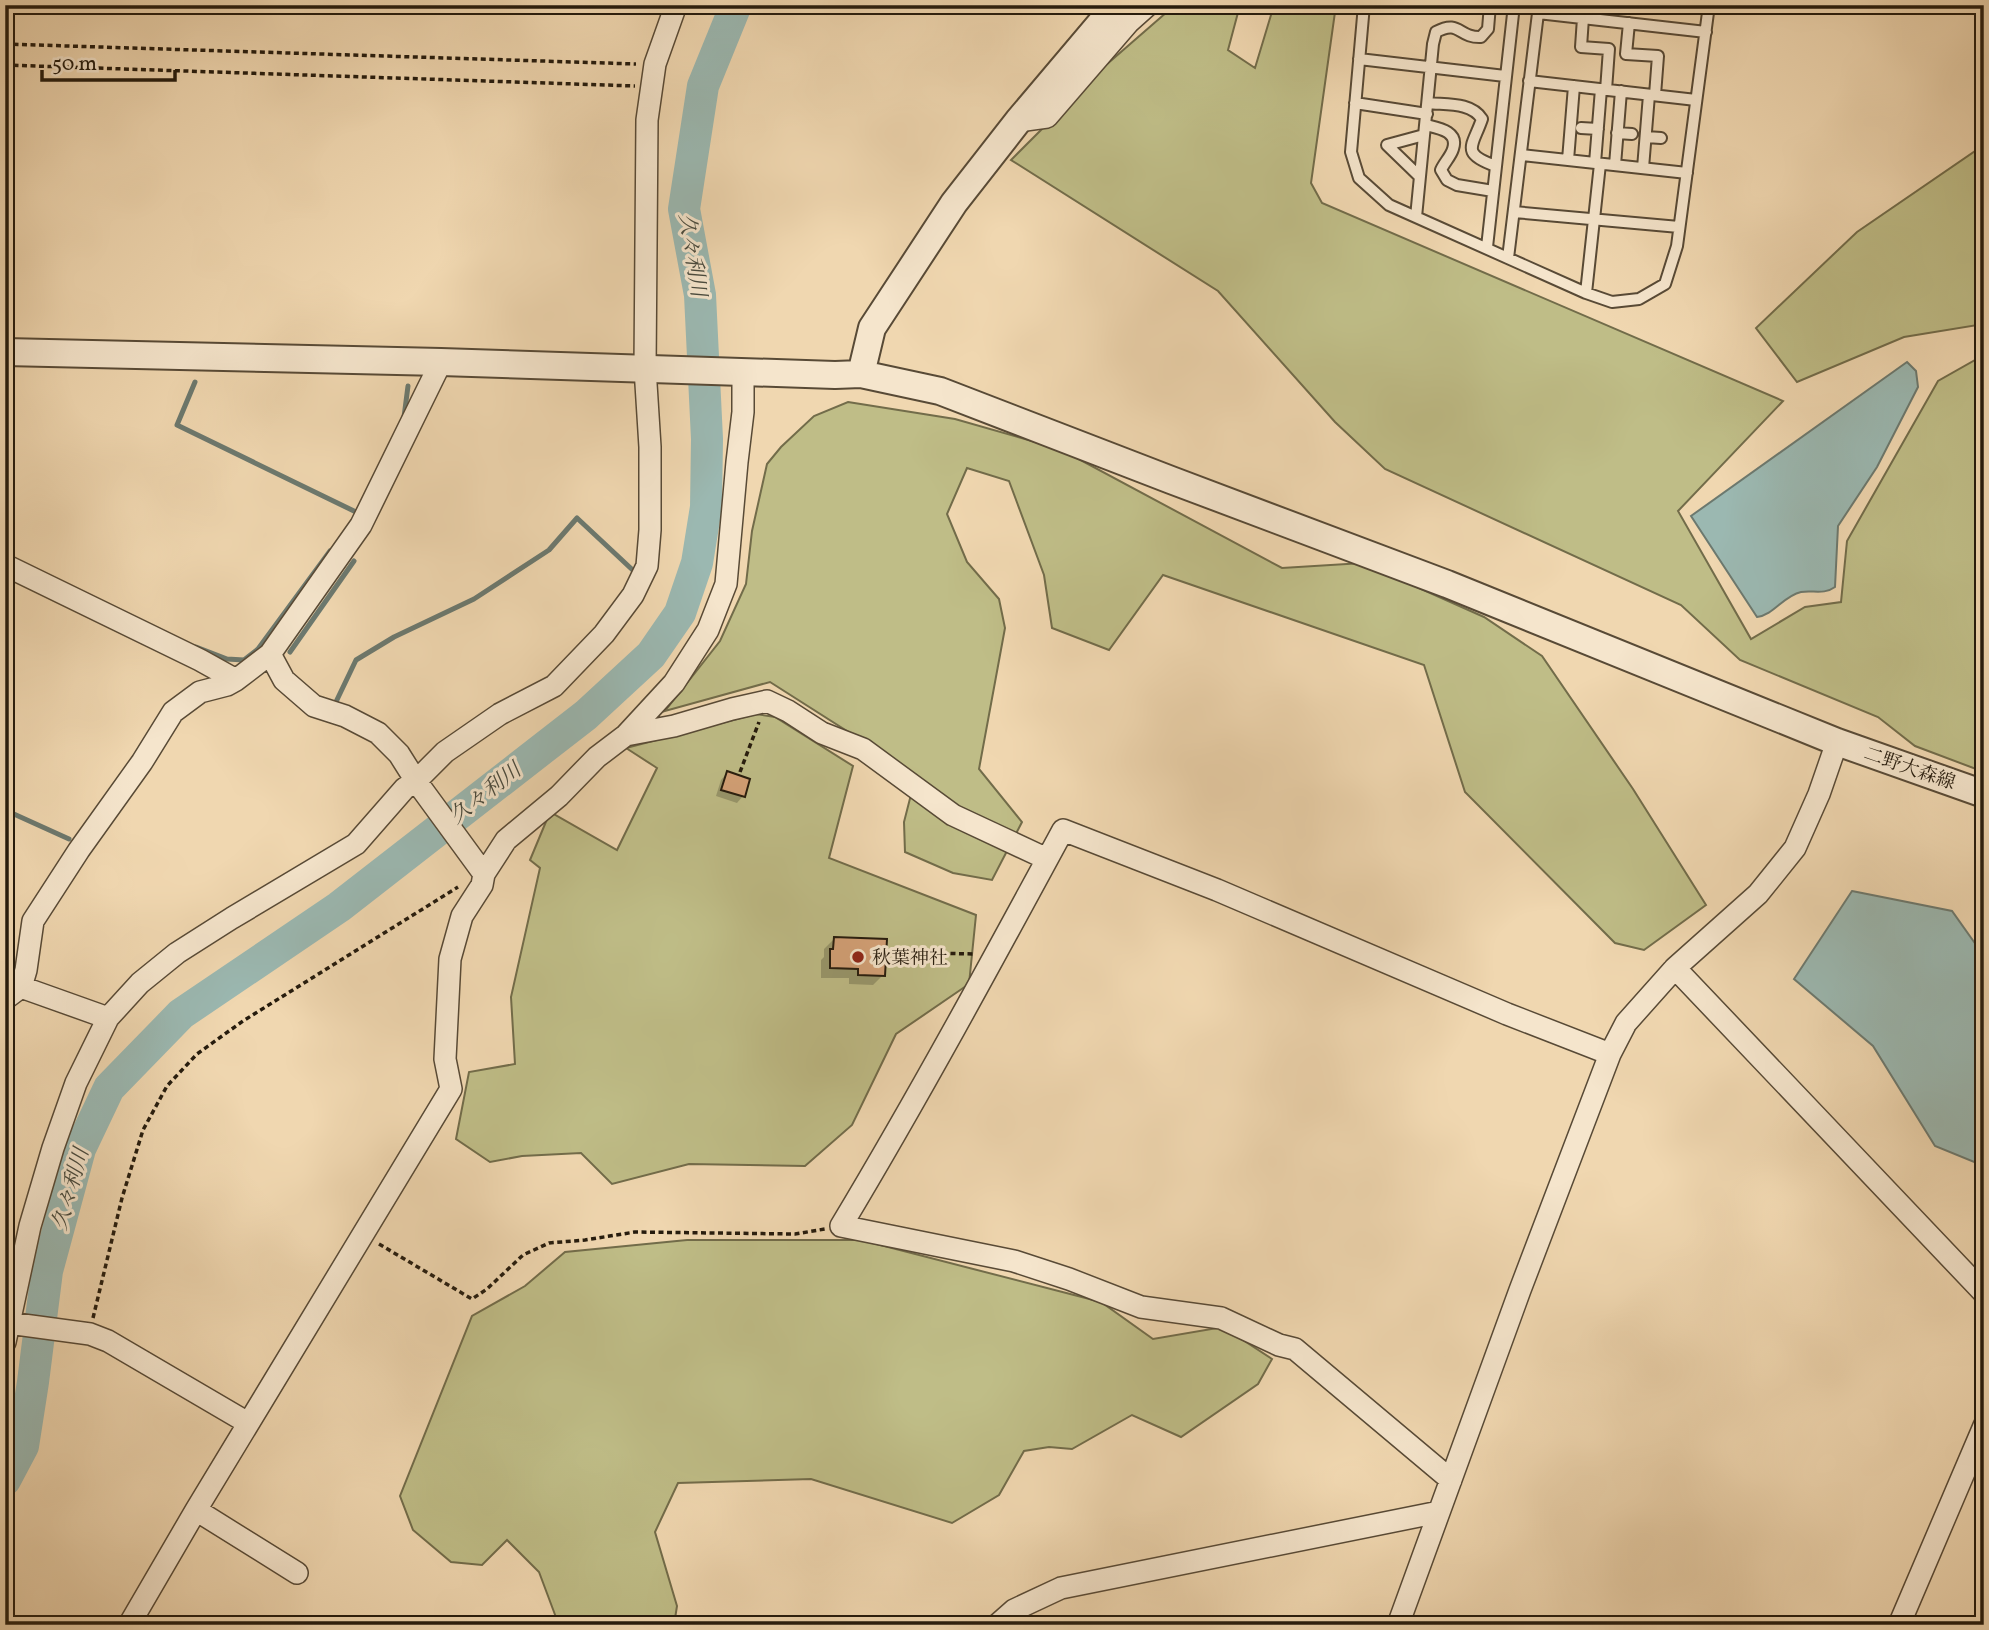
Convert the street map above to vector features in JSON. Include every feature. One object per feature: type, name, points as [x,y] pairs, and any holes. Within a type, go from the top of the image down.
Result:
[{"type":"street","points":[[248,1423],[108,1341],[84,1333],[9,1327],[30,1226],[53,1147],[75,1083],[108,1018],[139,983],[177,953],[356,844],[405,788],[416,781],[445,752],[500,714],[554,686],[604,634],[633,594],[647,566],[650,530],[646,368],[647,120],[655,64],[676,5]]},
{"type":"street","points":[[861,374],[872,328],[954,203],[1018,121],[1116,5]]},
{"type":"street","points":[[1018,121],[1046,117],[1129,22],[1148,5]]},
{"type":"street","name":"二野大森線","points":[[5,352],[861,374],[940,391],[1436,579],[1837,742],[1984,794]]},
{"type":"street","points":[[108,1018],[13,993],[26,970],[33,921],[173,712],[200,692],[236,680],[270,654],[362,525],[441,362]]},
{"type":"street","points":[[129,1625],[450,1088],[445,1059],[450,959],[462,916],[506,840],[559,796],[597,757],[626,735],[674,683],[708,630],[726,584],[743,412],[743,372]]},
{"type":"street","points":[[5,565],[236,680]]},
{"type":"street","points":[[270,654],[284,680],[314,706],[345,716],[378,733],[399,754],[481,883]]},
{"type":"street","points":[[626,735],[674,726],[767,701],[822,733],[863,749],[953,815],[1047,859]]},
{"type":"street","points":[[1398,1625],[1520,1290],[1610,1054],[1626,1023],[1675,968],[1758,894],[1795,848],[1819,794],[1837,742]]},
{"type":"street","points":[[1451,1480],[1295,1349],[1279,1345],[1221,1318],[1141,1307],[1014,1261],[841,1226],[997,955],[1063,830],[1217,890],[1507,1014],[1610,1054]]},
{"type":"street","points":[[1675,968],[1984,1293]]},
{"type":"street","points":[[1899,1625],[1984,1426]]},
{"type":"street","points":[[196,1510],[297,1573]]},
{"type":"street","points":[[997,1625],[1014,1610],[1061,1588],[1439,1512]]},
{"type":"lane","points":[[1364,5],[1351,152],[1359,178],[1389,205],[1586,293],[1612,302],[1639,299],[1665,284],[1677,246],[1709,5]]},
{"type":"lane","points":[[1416,217],[1436,32],[1446,27],[1455,27],[1472,37],[1481,37],[1488,29],[1490,5]]},
{"type":"lane","points":[[1487,247],[1514,6],[1498,5]]},
{"type":"lane","points":[[1508,258],[1538,9],[1583,18],[1706,32]]},
{"type":"lane","points":[[1583,18],[1581,47],[1609,49],[1598,129],[1594,219],[1586,293]]},
{"type":"lane","points":[[1629,23],[1626,54],[1658,56],[1643,169]]},
{"type":"lane","points":[[1359,59],[1505,76]]},
{"type":"lane","points":[[1529,81],[1696,100]]},
{"type":"lane","points":[[1568,160],[1576,127],[1574,86]]},
{"type":"lane","points":[[1615,165],[1621,91]]},
{"type":"lane","points":[[1355,103],[1426,119],[1445,130],[1452,137],[1454,148],[1441,170],[1447,180],[1457,185],[1493,191]]},
{"type":"lane","points":[[1419,176],[1387,145],[1426,119],[1469,107],[1477,111],[1482,119],[1471,150],[1478,160],[1496,166]]},
{"type":"lane","points":[[1557,125],[1598,129]]},
{"type":"lane","points":[[1617,133],[1632,134]]},
{"type":"lane","points":[[1646,137],[1661,138]]},
{"type":"lane","points":[[1521,155],[1687,173]]},
{"type":"lane","points":[[1514,212],[1679,227]]},
{"type":"path","points":[[5,44],[655,64]]},
{"type":"path","points":[[5,65],[651,86]]},
{"type":"path","points":[[740,772],[767,701]]},
{"type":"path","points":[[84,1333],[143,1130],[167,1086],[197,1054],[243,1021],[467,882],[481,883]]},
{"type":"path","points":[[891,952],[997,955]]},
{"type":"path","points":[[362,1233],[472,1299],[487,1289],[523,1255],[549,1243],[635,1232],[794,1234],[841,1226]]},
{"type":"shaded area","points":[[1175,5],[1240,5],[1228,50],[1255,68],[1274,5],[1336,5],[1311,183],[1322,203],[1783,401],[1678,511],[1751,639],[1805,607],[1841,602],[1847,541],[1938,381],[1984,355],[1984,772],[1915,746],[1878,717],[1740,660],[1681,605],[1385,469],[1335,422],[1218,291],[1011,160],[1106,65]]},
{"type":"shaded area","points":[[1984,145],[1984,324],[1904,337],[1797,382],[1756,328],[1857,232]]},
{"type":"shaded area","points":[[848,402],[955,419],[1060,449],[1282,568],[1363,563],[1484,617],[1542,656],[1633,789],[1706,905],[1644,950],[1615,943],[1465,792],[1424,665],[1163,575],[1109,650],[1052,628],[1044,575],[1009,481],[967,468],[947,514],[967,562],[999,599],[1005,628],[979,769],[1022,822],[992,880],[953,873],[905,852],[904,822],[916,775],[770,682],[665,711],[720,641],[746,584],[752,531],[767,464],[814,416]]},
{"type":"shaded area","points":[[756,714],[775,717],[853,766],[829,858],[976,915],[969,984],[896,1034],[852,1125],[805,1166],[689,1164],[612,1184],[581,1153],[522,1156],[490,1162],[456,1139],[469,1072],[515,1064],[511,997],[540,868],[530,860],[550,812],[617,850],[657,768],[626,748]]},
{"type":"shaded area","points":[[687,1240],[861,1240],[1101,1302],[1153,1339],[1223,1327],[1272,1359],[1258,1384],[1181,1437],[1132,1415],[1072,1449],[1049,1447],[1024,1451],[999,1495],[952,1523],[811,1479],[678,1483],[655,1532],[677,1606],[674,1625],[578,1625],[557,1620],[539,1572],[507,1540],[482,1565],[451,1562],[413,1530],[400,1496],[472,1316],[525,1286],[565,1252]]},
{"type":"water","points":[[1907,362],[1916,371],[1918,387],[1877,467],[1838,526],[1835,587],[1827,591],[1795,594],[1769,613],[1757,617],[1691,516]]},
{"type":"water","points":[[1852,891],[1952,911],[1984,956],[1984,1166],[1935,1146],[1873,1046],[1794,979]]},
{"type":"building","points":[[727,771],[750,779],[745,797],[721,790]]},
{"type":"building","name":"秋葉神社","points":[[834,937],[887,939],[885,976],[858,975],[858,969],[830,968],[830,949],[833,949]]},
{"type":"waterway","name":"久々利川","points":[[5,1480],[23,1446],[47,1271],[80,1149],[109,1088],[181,1014],[339,907],[586,715],[651,655],[680,613],[697,563],[706,507],[707,439],[700,295],[684,209],[703,86],[736,5]]},
{"type":"waterway","points":[[195,382],[177,425],[356,512]]},
{"type":"waterway","points":[[404,417],[408,386]]},
{"type":"waterway","points":[[334,706],[356,660],[394,637],[474,599],[549,550],[577,518],[638,575]]},
{"type":"waterway","points":[[196,647],[227,659],[244,660],[258,649],[330,551]]},
{"type":"waterway","points":[[290,652],[354,561]]},
{"type":"waterway","points":[[5,810],[69,839]]},
{"type":"place","name":"秋葉神社","points":[[858,957]]}]
